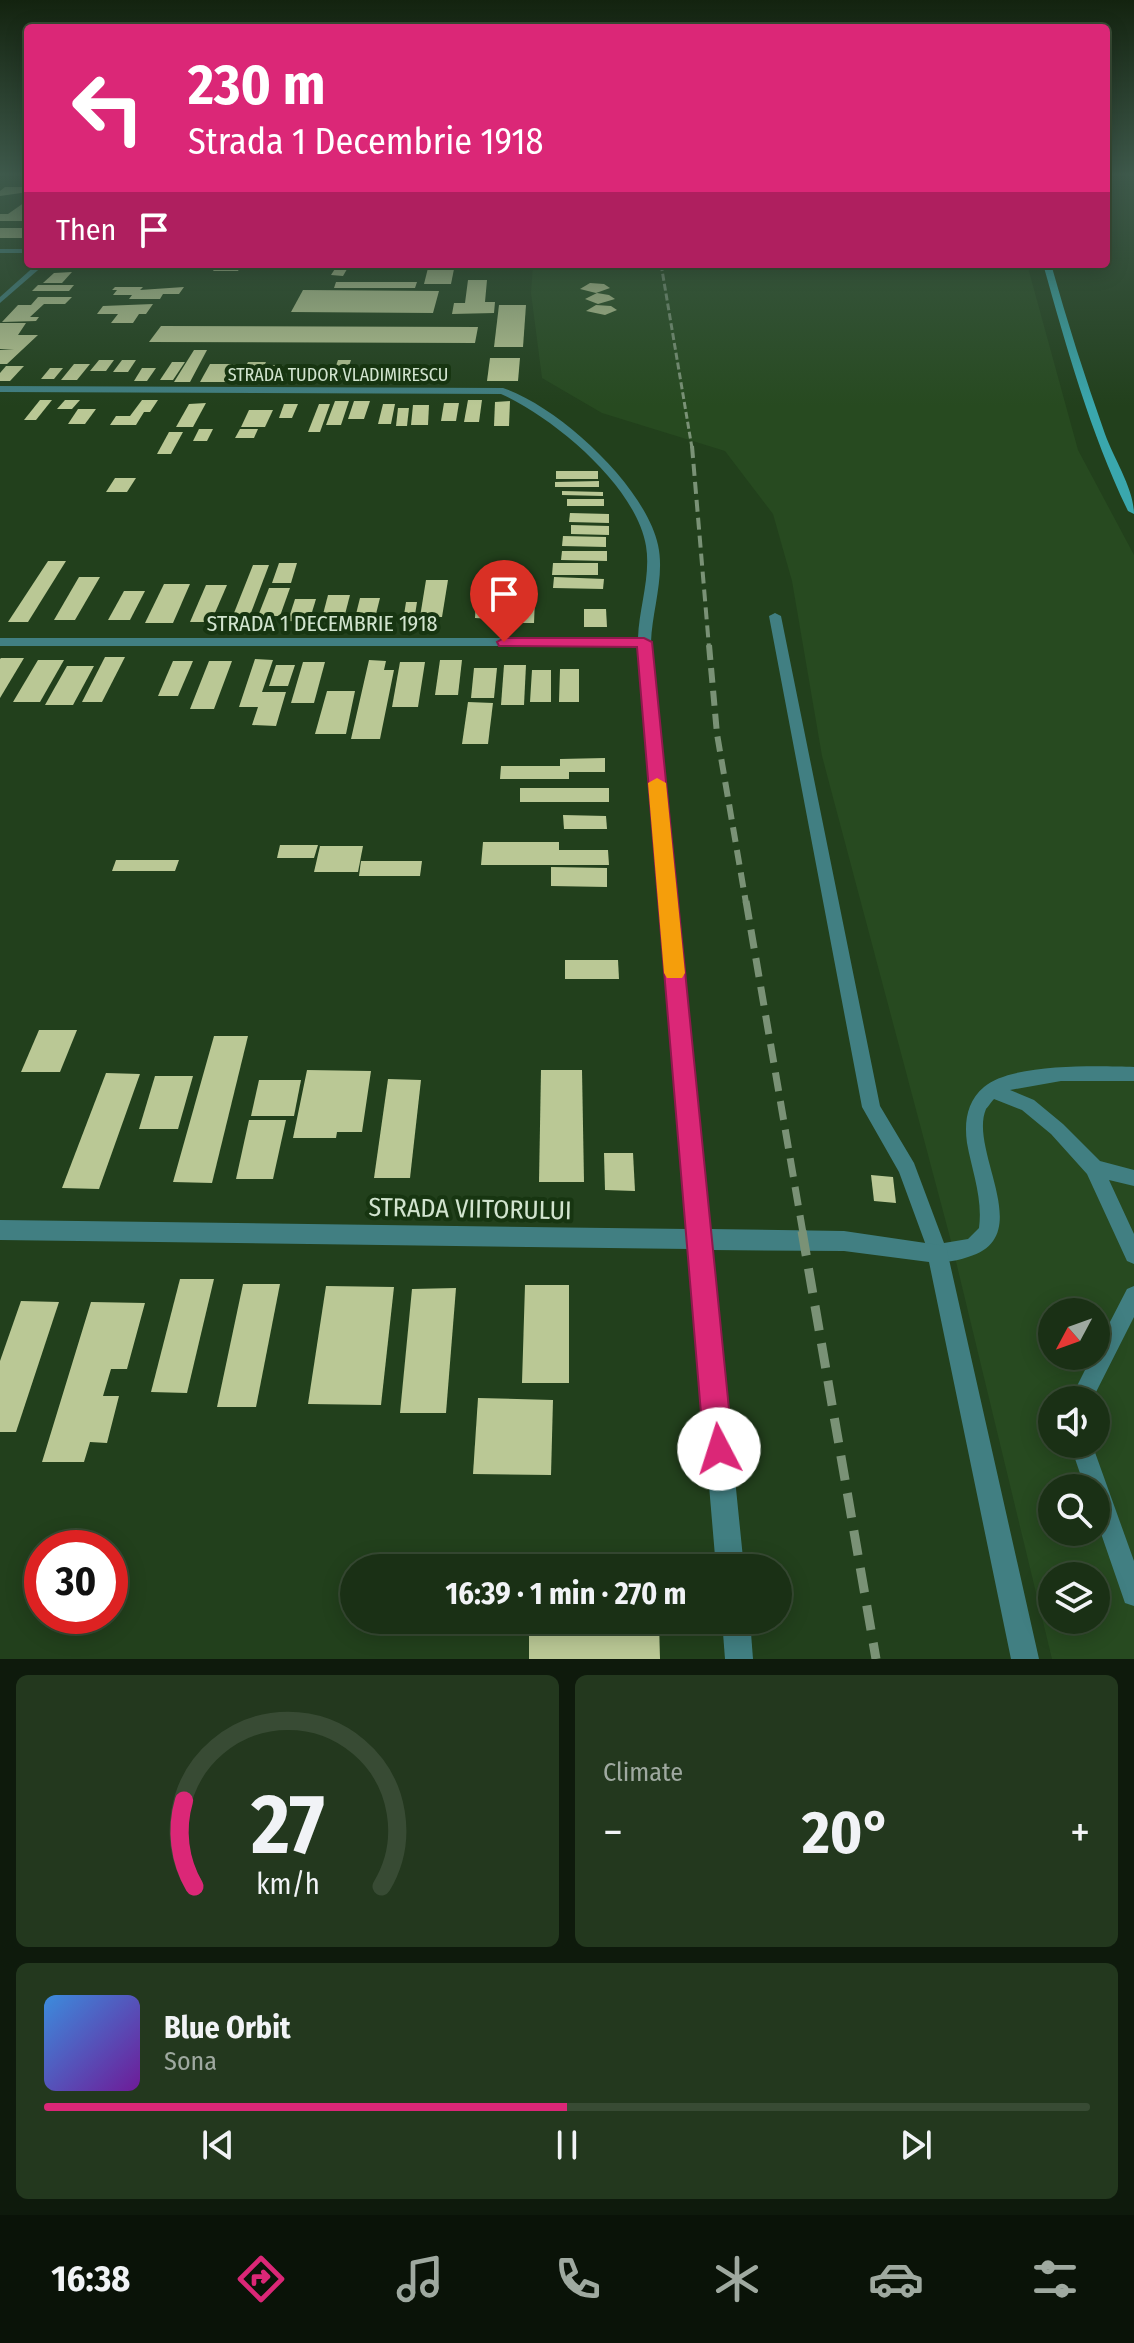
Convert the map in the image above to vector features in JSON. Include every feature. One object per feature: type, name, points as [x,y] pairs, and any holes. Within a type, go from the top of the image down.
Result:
[{"type":"main road","points":[[1048,268],[1075,363],[1111,464],[1134,511]]},
{"type":"street","points":[[0,301],[37,268]]},
{"type":"street","name":"STRADA TUDOR VLADIMIRESCU","points":[[0,389],[503,391],[536,407],[581,446],[633,500],[649,530],[652,546],[644,642],[729,1554]]},
{"type":"street","name":"STRADA 1 DECEMBRIE 1918","points":[[0,642],[644,642]]},
{"type":"street","name":"STRADA VIITORULUI","points":[[0,1230],[844,1241],[938,1253]]},
{"type":"street","points":[[938,1253],[1025,1659]]},
{"type":"street","points":[[737,1634],[739,1659]]},
{"type":"lane","points":[[775,616],[871,1107],[907,1169],[938,1253],[980,1243],[989,1226],[990,1204],[976,1147],[977,1109],[991,1090],[1033,1076],[1134,1074]]},
{"type":"lane","points":[[991,1090],[1028,1105],[1057,1129],[1094,1168],[1134,1255]]},
{"type":"lane","points":[[1094,1168],[1134,1178]]},
{"type":"lane","points":[[1088,1386],[1134,1296]]},
{"type":"lane","points":[[1086,1458],[1134,1594]]},
{"type":"shaded area","points":[[533,268],[1028,268],[1078,450],[1134,555],[1134,1659],[1052,1659],[1046,1634],[1110,1634],[1110,1562],[1038,1562],[1038,1601],[952,1245],[822,756],[792,581],[773,514],[725,451],[602,413],[542,378],[531,293]]},
{"type":"building","points":[[215,268],[240,268],[238,271],[213,271]]},
{"type":"building","points":[[335,268],[348,268],[343,276],[331,275]]},
{"type":"building","points":[[428,268],[454,268],[451,284],[424,284]]},
{"type":"building","points":[[72,272],[62,283],[43,283],[54,273]]},
{"type":"building","points":[[468,280],[487,280],[485,302],[495,302],[494,313],[452,314],[454,303],[465,303]]},
{"type":"building","points":[[336,282],[417,282],[415,288],[334,288]]},
{"type":"building","points":[[590,283],[604,284],[610,288],[596,293],[580,289]]},
{"type":"building","points":[[38,285],[74,285],[69,291],[32,291]]},
{"type":"building","points":[[115,287],[143,287],[140,290],[184,287],[179,294],[163,294],[160,299],[129,299],[132,295],[113,295],[117,290],[112,290]]},
{"type":"building","points":[[303,290],[439,291],[433,313],[291,312]]},
{"type":"building","points":[[597,293],[615,299],[598,304],[585,299]]},
{"type":"building","points":[[38,297],[72,297],[65,304],[44,304],[30,317],[39,317],[36,321],[2,322],[18,305],[31,305]]},
{"type":"building","points":[[153,304],[146,314],[139,314],[133,323],[111,323],[118,314],[97,314],[103,306]]},
{"type":"building","points":[[499,305],[526,305],[523,347],[494,347]]},
{"type":"building","points":[[596,305],[611,306],[617,310],[605,315],[586,311]]},
{"type":"building","points":[[0,323],[26,323],[18,335],[38,335],[7,364],[0,364],[0,350],[14,349],[0,349]]},
{"type":"building","points":[[161,326],[478,327],[475,343],[149,342]]},
{"type":"building","points":[[194,350],[207,350],[190,382],[174,382]]},
{"type":"building","points":[[490,358],[520,358],[518,381],[487,381]]},
{"type":"building","points":[[99,360],[114,360],[106,371],[90,371]]},
{"type":"building","points":[[122,360],[136,360],[128,372],[113,372]]},
{"type":"building","points":[[338,360],[351,360],[344,380],[331,380]]},
{"type":"building","points":[[172,362],[185,362],[173,380],[160,380]]},
{"type":"building","points":[[248,362],[266,362],[259,376],[241,376]]},
{"type":"building","points":[[74,364],[90,364],[77,380],[61,380]]},
{"type":"building","points":[[210,364],[236,364],[226,382],[200,382]]},
{"type":"building","points":[[270,365],[283,365],[277,379],[263,379]]},
{"type":"building","points":[[381,365],[395,365],[393,376],[378,376]]},
{"type":"building","points":[[6,366],[24,366],[10,381],[0,381],[0,373]]},
{"type":"building","points":[[293,366],[307,366],[302,378],[288,378]]},
{"type":"building","points":[[318,367],[330,367],[325,380],[314,380]]},
{"type":"building","points":[[50,368],[63,368],[54,379],[41,379]]},
{"type":"building","points":[[142,368],[156,368],[147,381],[134,381]]},
{"type":"building","points":[[40,400],[52,400],[36,420],[24,420]]},
{"type":"building","points":[[65,400],[80,400],[72,409],[57,409]]},
{"type":"building","points":[[142,400],[158,400],[150,412],[144,412],[136,425],[110,425],[116,416],[130,416]]},
{"type":"building","points":[[468,400],[482,400],[479,422],[464,422]]},
{"type":"building","points":[[335,401],[349,401],[341,425],[326,425]]},
{"type":"building","points":[[354,401],[370,401],[364,419],[348,419]]},
{"type":"building","points":[[510,401],[509,426],[494,426],[495,402]]},
{"type":"building","points":[[206,403],[193,427],[176,427],[189,404]]},
{"type":"building","points":[[444,403],[459,403],[456,421],[441,421]]},
{"type":"building","points":[[284,404],[298,404],[292,418],[279,418]]},
{"type":"building","points":[[319,404],[330,404],[320,432],[308,432]]},
{"type":"building","points":[[383,404],[395,404],[391,424],[378,424]]},
{"type":"building","points":[[413,405],[429,405],[428,425],[411,425]]},
{"type":"building","points":[[398,408],[409,408],[407,426],[396,426]]},
{"type":"building","points":[[78,409],[96,409],[85,424],[68,424]]},
{"type":"building","points":[[249,410],[273,410],[265,427],[241,427]]},
{"type":"building","points":[[199,429],[213,429],[207,441],[193,441]]},
{"type":"building","points":[[240,429],[258,429],[254,438],[235,438]]},
{"type":"building","points":[[169,432],[183,432],[171,454],[157,454]]},
{"type":"building","points":[[556,471],[598,471],[598,479],[556,479]]},
{"type":"building","points":[[115,478],[136,478],[127,492],[106,492]]},
{"type":"building","points":[[599,481],[599,487],[555,487],[555,482]]},
{"type":"building","points":[[562,491],[603,492],[603,496],[562,495]]},
{"type":"building","points":[[567,499],[604,499],[604,506],[567,506]]},
{"type":"building","points":[[570,513],[609,514],[609,523],[569,522]]},
{"type":"building","points":[[571,525],[609,526],[609,535],[571,534]]},
{"type":"building","points":[[563,536],[606,537],[606,547],[562,546]]},
{"type":"building","points":[[562,551],[607,551],[607,561],[561,560]]},
{"type":"building","points":[[48,561],[66,561],[28,622],[8,622]]},
{"type":"building","points":[[279,563],[297,563],[291,583],[272,583]]},
{"type":"building","points":[[553,563],[598,563],[598,575],[552,575]]},
{"type":"building","points":[[253,565],[269,565],[249,618],[232,618]]},
{"type":"building","points":[[79,577],[100,577],[75,620],[54,620]]},
{"type":"building","points":[[554,577],[604,579],[603,589],[553,588]]},
{"type":"building","points":[[426,580],[448,580],[442,617],[420,617]]},
{"type":"building","points":[[164,584],[190,584],[173,623],[145,623]]},
{"type":"building","points":[[206,585],[227,585],[211,622],[190,622]]},
{"type":"building","points":[[269,588],[290,588],[280,616],[258,616]]},
{"type":"building","points":[[124,591],[145,591],[130,620],[108,620]]},
{"type":"building","points":[[328,595],[350,595],[343,622],[321,622]]},
{"type":"building","points":[[360,598],[380,598],[374,622],[354,622]]},
{"type":"building","points":[[517,598],[535,598],[534,623],[515,623]]},
{"type":"building","points":[[295,599],[316,599],[309,622],[288,621]]},
{"type":"building","points":[[476,601],[495,601],[493,619],[475,618]]},
{"type":"building","points":[[406,602],[417,602],[415,615],[404,615]]},
{"type":"building","points":[[584,609],[606,609],[607,627],[584,627]]},
{"type":"building","points":[[105,657],[125,657],[102,702],[82,702]]},
{"type":"building","points":[[24,658],[0,698],[0,659]]},
{"type":"building","points":[[255,659],[273,660],[262,692],[286,692],[276,726],[252,725],[258,707],[239,707]]},
{"type":"building","points":[[38,660],[64,660],[40,702],[13,702]]},
{"type":"building","points":[[369,660],[386,661],[384,670],[394,670],[380,739],[351,739]]},
{"type":"building","points":[[440,660],[462,660],[458,695],[435,695]]},
{"type":"building","points":[[173,661],[193,661],[178,696],[158,696]]},
{"type":"building","points":[[209,661],[232,661],[214,709],[190,709]]},
{"type":"building","points":[[303,662],[325,662],[314,703],[291,703]]},
{"type":"building","points":[[400,662],[425,662],[418,707],[392,707]]},
{"type":"building","points":[[276,665],[295,665],[288,686],[269,686]]},
{"type":"building","points":[[504,665],[526,665],[524,705],[501,705]]},
{"type":"building","points":[[67,666],[94,666],[73,705],[45,705]]},
{"type":"building","points":[[474,668],[497,668],[494,698],[471,698]]},
{"type":"building","points":[[560,669],[579,669],[579,702],[559,702]]},
{"type":"building","points":[[532,670],[551,670],[551,702],[530,702]]},
{"type":"building","points":[[327,691],[355,691],[346,734],[315,734]]},
{"type":"building","points":[[468,702],[493,703],[488,744],[462,744]]},
{"type":"building","points":[[605,758],[605,772],[569,772],[569,779],[500,779],[501,766],[560,766],[560,759]]},
{"type":"building","points":[[520,788],[609,788],[609,802],[520,802]]},
{"type":"building","points":[[563,815],[606,816],[607,829],[564,829]]},
{"type":"building","points":[[483,842],[559,842],[559,850],[608,850],[609,865],[481,865]]},
{"type":"building","points":[[280,845],[318,845],[314,858],[277,858]]},
{"type":"building","points":[[320,846],[363,846],[358,872],[314,872]]},
{"type":"building","points":[[116,860],[179,860],[175,871],[112,871]]},
{"type":"building","points":[[361,861],[422,861],[420,876],[359,876]]},
{"type":"building","points":[[551,867],[607,868],[607,887],[551,886]]},
{"type":"building","points":[[565,960],[618,960],[619,979],[565,979]]},
{"type":"building","points":[[39,1030],[77,1030],[60,1072],[21,1072]]},
{"type":"building","points":[[214,1036],[248,1036],[212,1183],[173,1182]]},
{"type":"building","points":[[307,1070],[371,1071],[362,1132],[337,1132],[336,1138],[293,1138]]},
{"type":"building","points":[[541,1070],[582,1070],[584,1182],[539,1182]]},
{"type":"building","points":[[106,1073],[140,1074],[99,1189],[62,1188]]},
{"type":"building","points":[[155,1076],[193,1076],[178,1129],[139,1129]]},
{"type":"building","points":[[388,1079],[421,1080],[410,1178],[374,1178]]},
{"type":"building","points":[[259,1080],[301,1080],[294,1116],[251,1116]]},
{"type":"building","points":[[249,1120],[286,1120],[273,1179],[236,1179]]},
{"type":"building","points":[[604,1153],[633,1153],[635,1191],[605,1190]]},
{"type":"building","points":[[871,1175],[893,1177],[896,1203],[874,1201]]},
{"type":"building","points":[[180,1279],[214,1279],[187,1393],[151,1392]]},
{"type":"building","points":[[243,1284],[280,1284],[256,1407],[217,1407]]},
{"type":"building","points":[[525,1285],[569,1285],[569,1383],[522,1383]]},
{"type":"building","points":[[326,1286],[394,1287],[381,1405],[308,1404]]},
{"type":"building","points":[[456,1288],[446,1413],[400,1413],[412,1289]]},
{"type":"building","points":[[21,1301],[59,1302],[16,1432],[0,1432],[0,1361]]},
{"type":"building","points":[[91,1302],[145,1303],[127,1369],[111,1369],[103,1396],[119,1396],[107,1443],[90,1442],[84,1462],[42,1462]]},
{"type":"building","points":[[478,1398],[553,1400],[551,1475],[473,1474]]},
{"type":"building","points":[[529,1634],[659,1634],[660,1659],[529,1659]]},
{"type":"railway","points":[[662,268],[692,448]]},
{"type":"railway","points":[[692,446],[709,647]]},
{"type":"railway","points":[[709,645],[717,734],[746,903]]},
{"type":"railway","points":[[746,901],[803,1233]]},
{"type":"railway","points":[[802,1231],[876,1659]]},
{"type":"slow traffic","points":[[657,783],[674,973]]},
{"type":"route","points":[[504,642],[644,642],[719,1449]]}]
